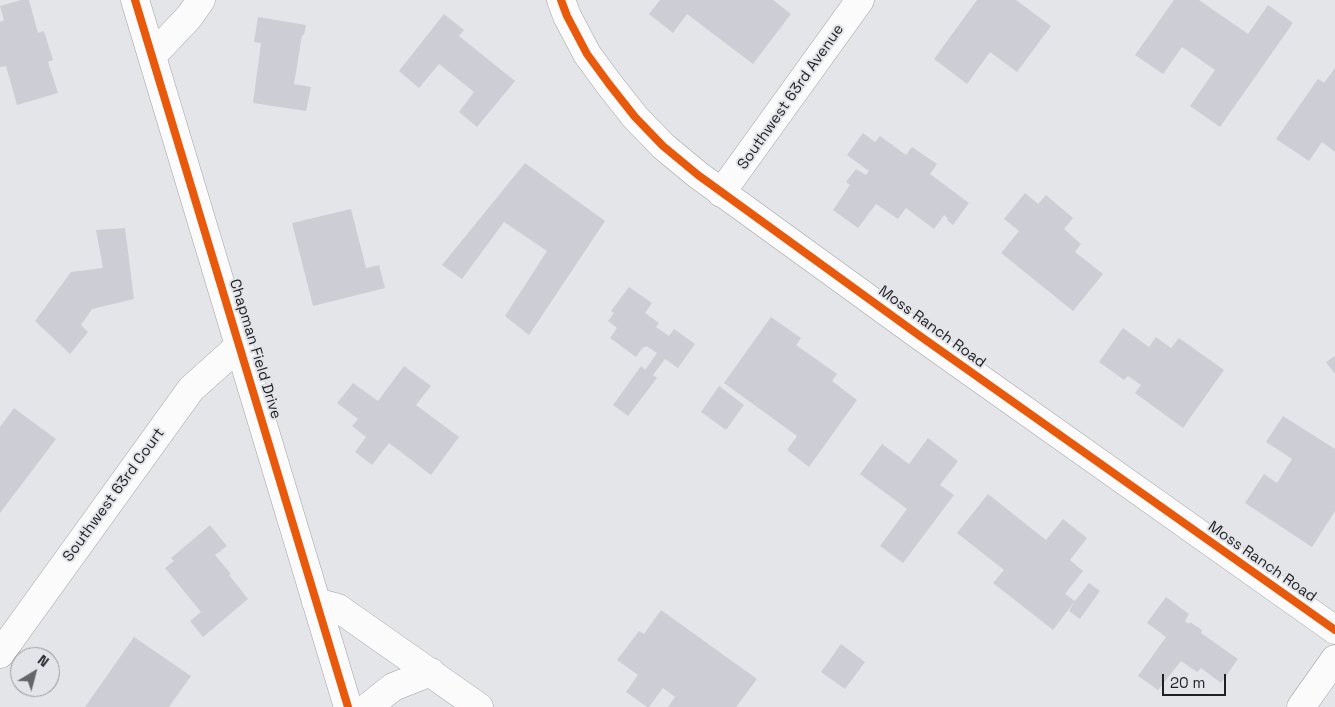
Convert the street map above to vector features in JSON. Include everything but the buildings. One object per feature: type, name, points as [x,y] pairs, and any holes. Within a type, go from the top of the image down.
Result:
[{"type":"street","name":"Chapman Field Drive","points":[[135,0],[348,707]]},
{"type":"street","points":[[152,56],[189,18],[201,0]]},
{"type":"street","name":"Moss Ranch Road","points":[[561,0],[567,16],[587,54],[609,84],[663,146],[698,176],[928,342],[1335,630]]},
{"type":"street","name":"Southwest 63rd Avenue","points":[[721,193],[860,0]]},
{"type":"street","name":"Southwest 63rd Court","points":[[0,654],[191,389],[239,346]]},
{"type":"street","points":[[316,602],[338,608],[479,707]]},
{"type":"street","points":[[1301,707],[1335,659]]},
{"type":"street","points":[[368,707],[394,687],[431,672]]},
{"type":"cycle path","points":[[135,0],[348,707]]},
{"type":"cycle path","points":[[561,0],[567,16],[587,54],[609,84],[635,117],[663,146],[698,175],[920,336],[1335,630]]}]
